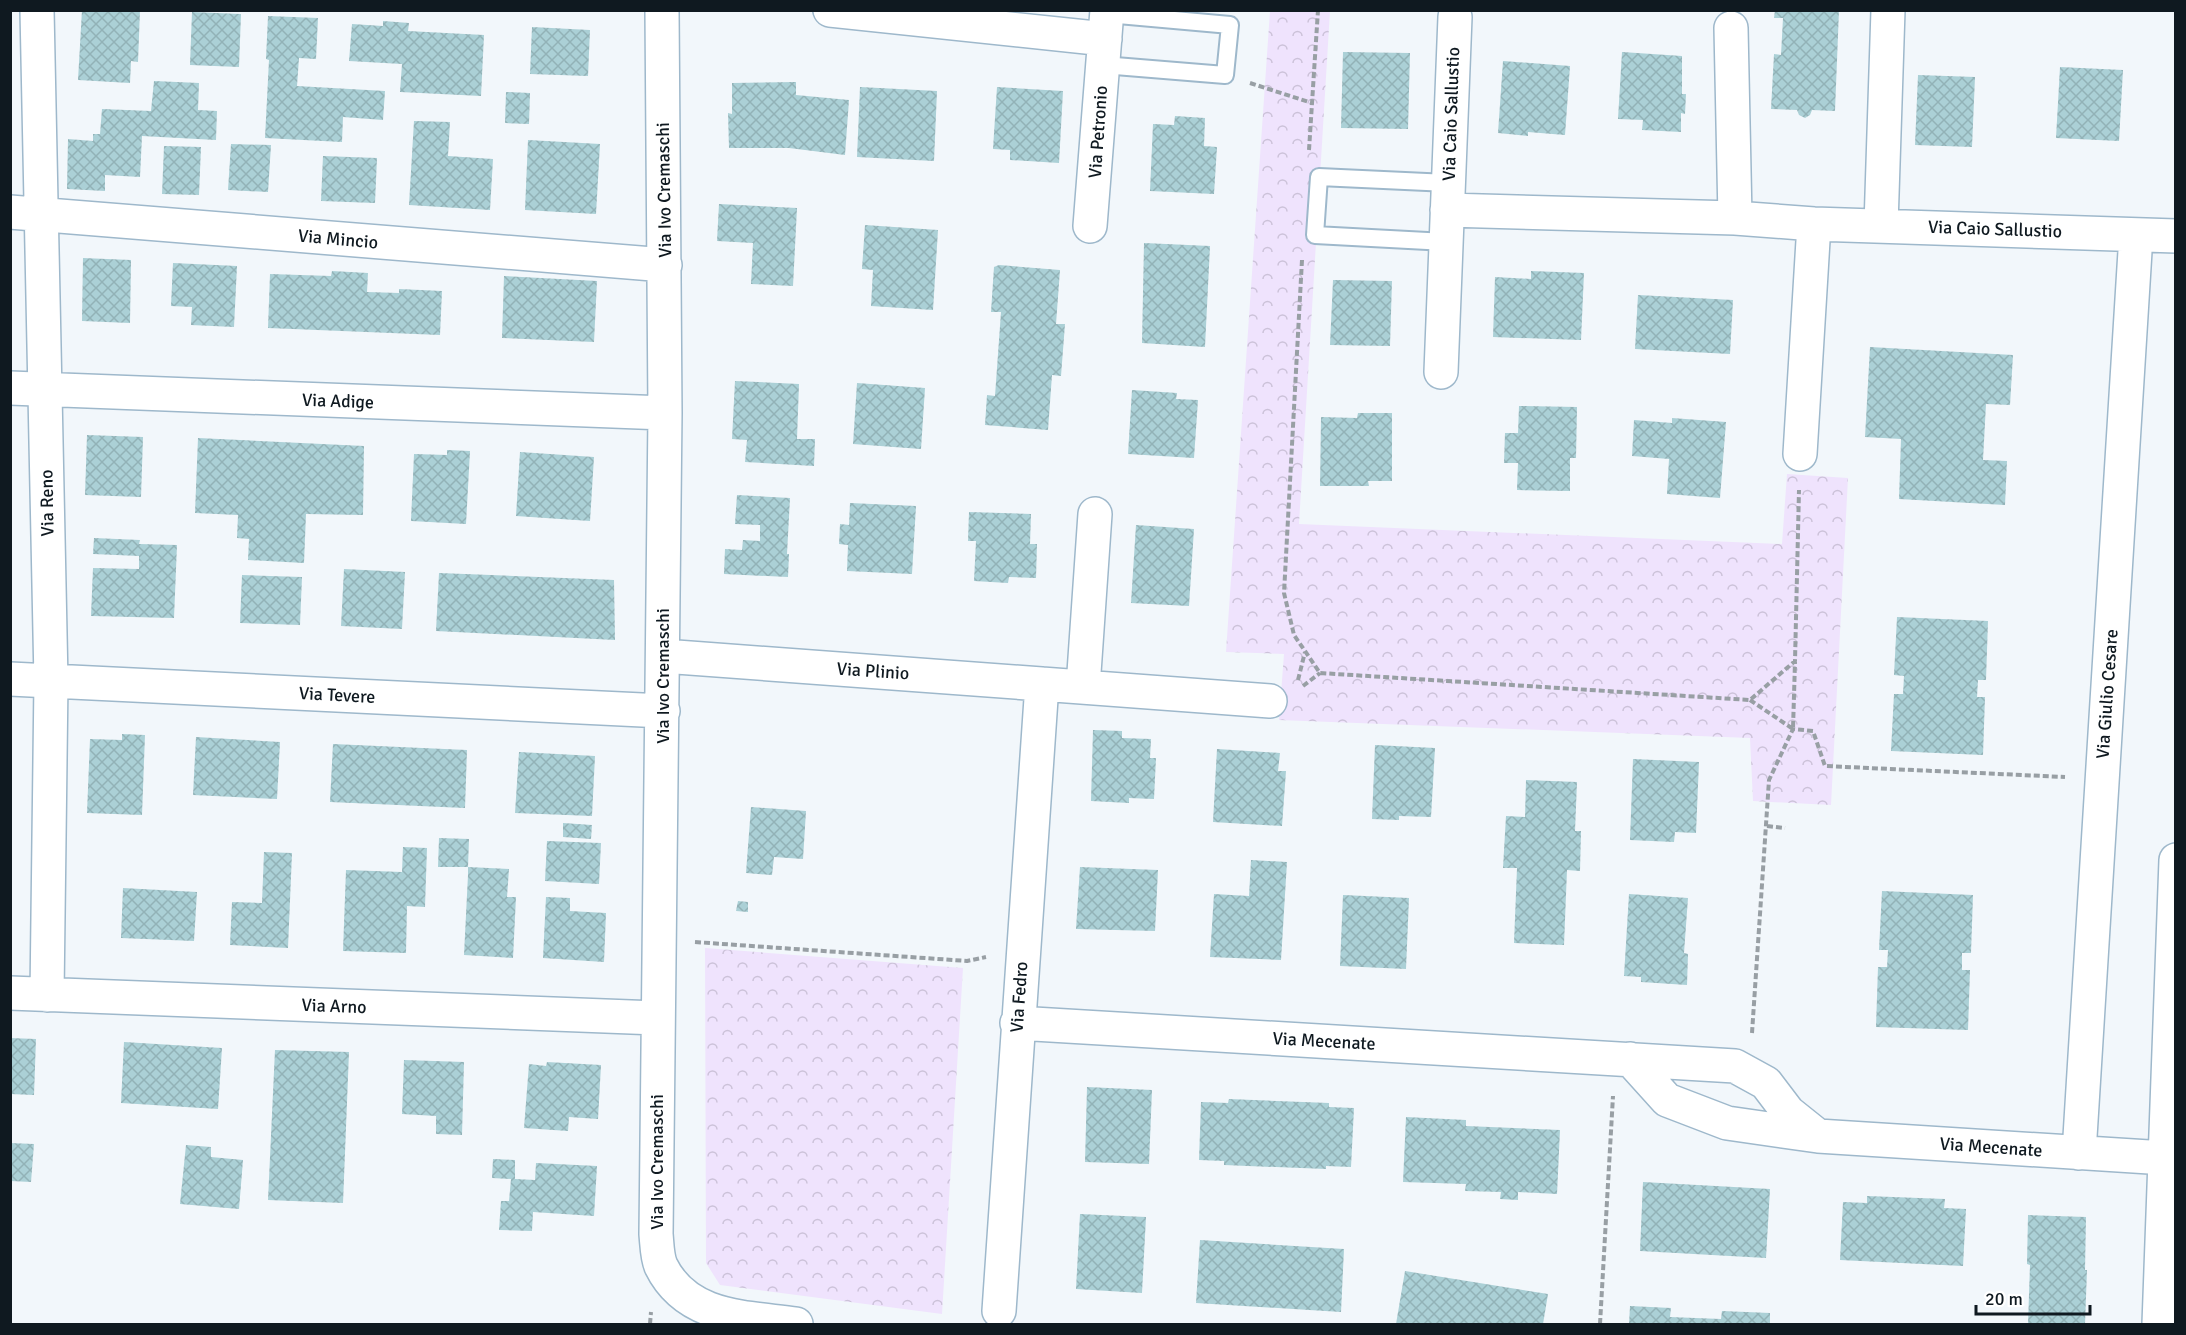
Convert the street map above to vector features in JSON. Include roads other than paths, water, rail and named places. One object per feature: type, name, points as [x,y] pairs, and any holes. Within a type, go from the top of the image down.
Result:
[{"type":"street","name":"Via Reno","points":[[37,10],[26,213],[45,390],[51,681],[47,995]]},
{"type":"street","name":"Via Ivo Cremaschi","points":[[662,10],[666,413],[656,1234],[660,1265],[678,1291],[696,1305],[717,1312],[796,1324]]},
{"type":"street","points":[[1881,225],[1888,10]]},
{"type":"street","points":[[844,11],[1105,32]]},
{"type":"street","name":"Via Caio Sallustio","points":[[1441,372],[1455,17]]},
{"type":"street","points":[[1731,28],[1735,218]]},
{"type":"street","name":"Via Petronio","points":[[1090,226],[1105,32]]},
{"type":"street","name":"Via Caio Sallustio","points":[[1448,197],[1814,224],[2175,236]]},
{"type":"street","name":"Via Mincio","points":[[26,213],[665,265]]},
{"type":"street","points":[[1800,454],[1814,224]]},
{"type":"street","name":"Via Giulio Cesare","points":[[2079,1153],[2136,235]]},
{"type":"street","name":"Via Adige","points":[[10,388],[666,413]]},
{"type":"street","points":[[1083,687],[1095,514]]},
{"type":"street","name":"Via Plinio","points":[[663,656],[1083,687],[1282,697]]},
{"type":"street","name":"Via Tevere","points":[[10,679],[663,711]]},
{"type":"street","name":"Via Fedro","points":[[999,1311],[1042,684]]},
{"type":"street","points":[[2159,1324],[2169,1215],[2164,1158],[2175,874]]},
{"type":"street","name":"Via Arno","points":[[10,993],[657,1018]]},
{"type":"street","name":"Via Mecenate","points":[[1017,1023],[1735,1066],[1766,1083],[1788,1112],[1818,1136]]},
{"type":"street","name":"Via Mecenate","points":[[1630,1059],[1667,1100],[1727,1123],[1818,1136],[2164,1158]]},
{"type":"lane","points":[[1230,26],[1226,75],[1105,32],[1230,26]]},
{"type":"lane","points":[[1446,242],[1315,235],[1318,177],[1448,197]]}]
